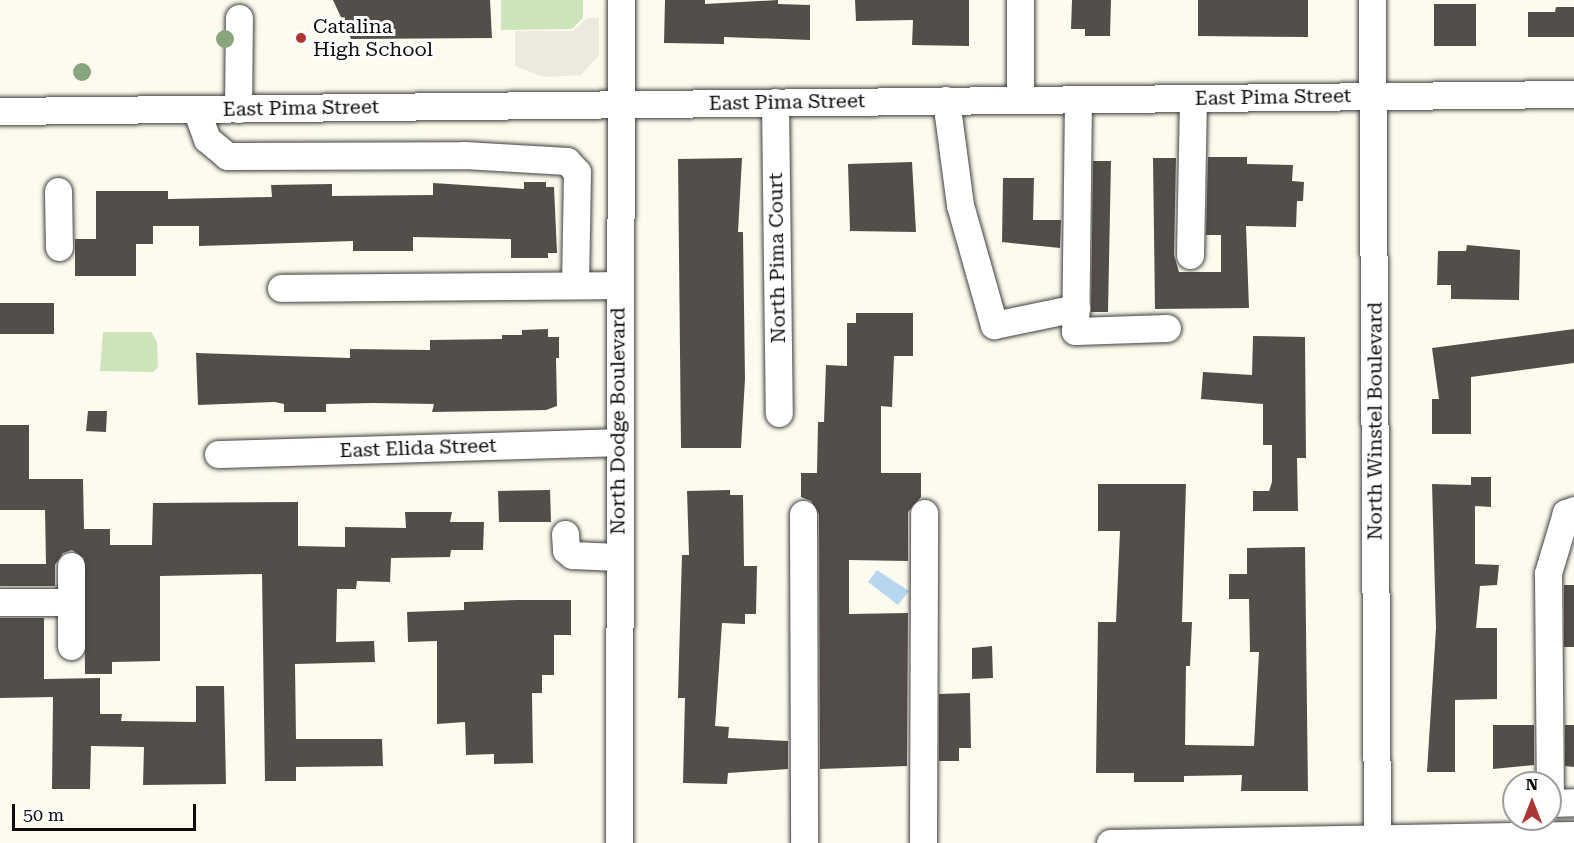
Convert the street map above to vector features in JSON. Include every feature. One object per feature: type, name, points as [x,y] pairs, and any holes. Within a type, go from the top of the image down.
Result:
[{"type":"street","name":"North Dodge Boulevard","points":[[619,843],[618,442],[621,0]]},
{"type":"street","points":[[1020,0],[1020,100]]},
{"type":"street","name":"North Winstel Boulevard","points":[[1372,0],[1377,840]]},
{"type":"street","points":[[238,109],[239,18]]},
{"type":"street","name":"East Pima Street","points":[[0,111],[1574,94]]},
{"type":"street","points":[[1190,255],[1193,98]]},
{"type":"street","points":[[946,100],[960,206],[994,325],[1076,308]]},
{"type":"street","points":[[1078,100],[1075,331],[1167,328]]},
{"type":"street","name":"North Pima Court","points":[[776,102],[779,413]]},
{"type":"street","points":[[196,109],[207,139],[227,156],[465,155],[567,161],[577,172],[575,285]]},
{"type":"street","points":[[58,192],[59,247]]},
{"type":"street","points":[[282,288],[619,285]]},
{"type":"street","name":"East Elida Street","points":[[218,454],[618,442]]},
{"type":"street","points":[[1574,510],[1566,513],[1548,573],[1550,803],[1574,802]]},
{"type":"street","points":[[923,843],[924,513]]},
{"type":"street","points":[[803,514],[804,843]]},
{"type":"street","points":[[565,534],[566,550],[572,555],[618,557]]},
{"type":"street","points":[[71,566],[71,646]]},
{"type":"street","points":[[0,602],[71,602]]},
{"type":"street","points":[[1110,843],[1574,835]]},
{"type":"green space","points":[[501,0],[583,0],[583,18],[572,29],[501,30]]},
{"type":"green space","points":[[103,332],[151,332],[157,342],[158,367],[153,372],[100,371]]},
{"type":"shaded area","points":[[587,18],[599,18],[599,55],[581,75],[544,77],[515,66],[515,31],[573,31]]},
{"type":"water","points":[[877,570],[909,591],[898,605],[868,582]]},
{"type":"building","points":[[333,0],[490,0],[492,38],[351,39]]},
{"type":"building","points":[[665,0],[705,0],[705,4],[778,0],[778,4],[810,5],[810,40],[724,37],[724,44],[664,43]]},
{"type":"building","points":[[855,0],[969,0],[969,46],[912,45],[913,20],[856,21]]},
{"type":"building","points":[[1072,0],[1111,0],[1110,36],[1085,36],[1085,29],[1071,29]]},
{"type":"building","points":[[1198,0],[1308,0],[1308,37],[1198,36]]},
{"type":"building","points":[[1434,4],[1476,4],[1476,46],[1434,46]]},
{"type":"building","points":[[1556,7],[1574,7],[1574,37],[1528,37],[1528,12],[1555,12]]},
{"type":"building","points":[[1208,157],[1247,157],[1247,164],[1293,165],[1292,181],[1304,182],[1303,201],[1297,201],[1296,227],[1246,226],[1249,308],[1155,309],[1153,158],[1176,158],[1174,255],[1179,272],[1221,272],[1221,235],[1206,235]]},
{"type":"building","points":[[742,158],[738,232],[743,232],[745,379],[741,448],[681,448],[678,159]]},
{"type":"building","points":[[1093,161],[1111,161],[1108,312],[1091,312]]},
{"type":"building","points":[[912,162],[916,232],[850,231],[848,164]]},
{"type":"building","points":[[1003,178],[1034,178],[1033,220],[1061,220],[1060,248],[1002,242]]},
{"type":"building","points":[[524,182],[546,182],[546,187],[554,187],[557,253],[548,253],[548,258],[511,258],[511,239],[413,237],[413,251],[353,251],[353,241],[199,246],[199,226],[153,226],[153,244],[136,244],[136,276],[75,276],[75,239],[96,239],[96,191],[168,191],[168,199],[272,197],[271,185],[332,184],[332,196],[433,195],[433,183],[524,189]]},
{"type":"building","points":[[1467,245],[1520,250],[1519,300],[1451,299],[1451,285],[1437,285],[1438,251],[1466,251]]},
{"type":"building","points":[[0,303],[54,303],[54,334],[0,334]]},
{"type":"building","points":[[856,313],[913,313],[913,356],[894,356],[892,407],[881,406],[881,473],[921,473],[921,497],[908,512],[908,561],[849,560],[849,614],[908,613],[907,766],[820,769],[819,514],[811,501],[801,497],[801,473],[817,473],[818,422],[824,422],[826,365],[847,366],[847,323],[856,323]]},
{"type":"building","points":[[548,329],[548,337],[559,337],[559,358],[556,358],[557,406],[546,410],[432,412],[434,404],[374,403],[326,404],[326,412],[284,412],[284,404],[275,402],[198,405],[196,353],[350,358],[350,349],[430,350],[430,340],[502,339],[502,335],[522,335],[522,330]]},
{"type":"building","points":[[1574,329],[1574,363],[1471,377],[1471,434],[1432,434],[1432,399],[1439,399],[1432,348]]},
{"type":"building","points":[[1253,336],[1305,337],[1306,458],[1297,458],[1298,511],[1253,511],[1253,491],[1269,491],[1272,482],[1272,445],[1263,445],[1263,404],[1201,399],[1203,372],[1252,375]]},
{"type":"building","points":[[88,411],[107,411],[106,432],[86,431]]},
{"type":"building","points":[[0,425],[29,425],[29,479],[83,479],[84,529],[110,529],[110,545],[152,545],[153,503],[298,502],[298,546],[345,547],[345,527],[406,528],[405,512],[452,512],[450,522],[484,522],[483,550],[451,550],[450,557],[391,558],[390,582],[357,581],[356,589],[337,589],[336,642],[374,641],[375,662],[295,664],[296,739],[382,739],[383,766],[296,767],[296,781],[265,781],[262,574],[160,576],[160,661],[112,662],[112,674],[85,674],[84,558],[72,550],[63,553],[55,565],[55,586],[0,586],[0,564],[46,564],[45,510],[0,510]]},
{"type":"building","points":[[1471,477],[1491,477],[1491,507],[1475,506],[1475,564],[1499,565],[1497,585],[1480,586],[1476,628],[1497,628],[1497,699],[1455,700],[1455,772],[1427,772],[1436,628],[1432,484],[1471,485]]},
{"type":"building","points":[[1098,484],[1186,484],[1182,622],[1192,622],[1190,666],[1186,666],[1185,745],[1254,746],[1259,652],[1250,652],[1249,599],[1229,599],[1229,574],[1247,574],[1247,548],[1305,547],[1308,791],[1241,791],[1242,775],[1184,776],[1184,782],[1134,782],[1134,773],[1096,773],[1098,622],[1116,622],[1120,531],[1098,531]]},
{"type":"building","points":[[550,490],[551,522],[499,522],[498,491]]},
{"type":"building","points":[[730,490],[730,495],[743,495],[744,566],[757,566],[756,614],[745,614],[745,624],[722,623],[715,726],[729,727],[728,738],[788,741],[788,769],[728,773],[727,784],[683,783],[685,698],[678,698],[682,555],[689,555],[687,491]]},
{"type":"building","points":[[1564,585],[1574,585],[1574,647],[1564,647]]},
{"type":"building","points":[[571,600],[571,635],[554,635],[554,675],[542,675],[542,693],[532,693],[533,763],[494,764],[494,754],[466,755],[465,722],[437,724],[437,641],[408,642],[407,612],[464,610],[464,602]]},
{"type":"building","points":[[0,618],[44,618],[44,679],[100,678],[100,714],[122,714],[121,721],[196,722],[196,686],[224,686],[226,784],[143,785],[144,747],[91,746],[90,789],[52,789],[53,697],[0,698]]},
{"type":"building","points":[[992,646],[993,678],[972,679],[972,648]]},
{"type":"building","points":[[970,693],[971,748],[959,748],[959,761],[939,761],[939,694]]},
{"type":"building","points":[[1493,725],[1534,725],[1534,765],[1493,769]]},
{"type":"building","points":[[1565,725],[1574,725],[1574,767],[1565,766]]},
{"type":"place","name":"Catalina High School","points":[[301,38]]}]
